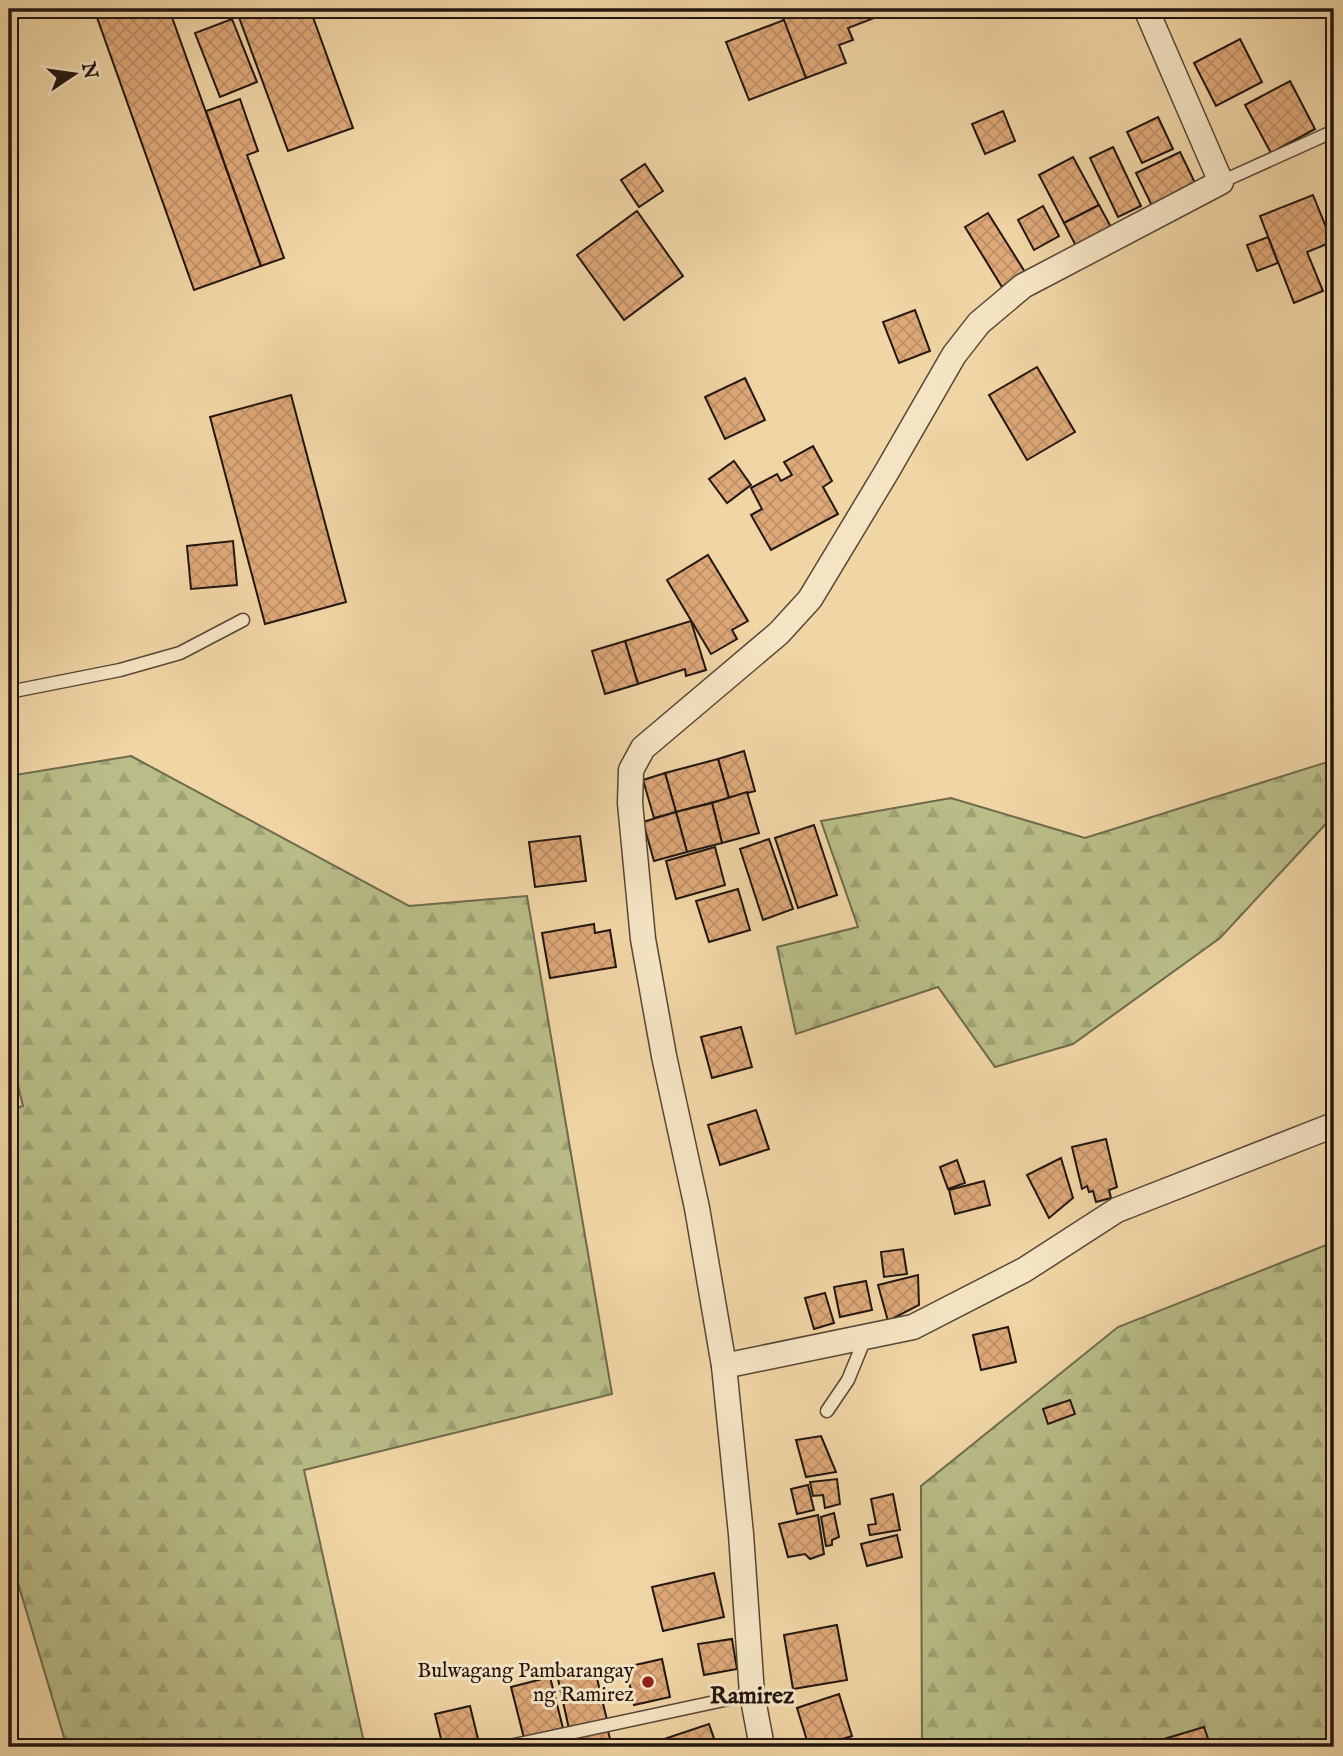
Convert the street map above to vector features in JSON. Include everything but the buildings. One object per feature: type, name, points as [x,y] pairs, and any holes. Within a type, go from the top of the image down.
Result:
[{"type":"street","points":[[762,1747],[752,1695],[741,1534],[724,1366],[697,1208],[664,1056],[643,939],[630,803],[631,770],[643,748],[779,633],[810,599],[954,355],[978,323],[1023,286],[1221,182],[1146,9]]},
{"type":"street","points":[[724,1366],[913,1327],[1024,1270],[1117,1210],[1334,1125]]},
{"type":"lane","points":[[1221,182],[1334,131]]},
{"type":"lane","points":[[9,692],[120,670],[180,653],[243,620]]},
{"type":"lane","points":[[827,1411],[848,1380],[866,1336]]},
{"type":"lane","points":[[505,1747],[752,1695]]},
{"type":"green space","points":[[131,756],[409,906],[527,896],[612,1394],[304,1470],[365,1747],[67,1747],[9,1553],[9,1110],[23,1106],[9,1049],[9,776]]},
{"type":"green space","points":[[1334,760],[1334,815],[1220,938],[1073,1044],[995,1067],[938,987],[796,1034],[777,947],[858,927],[821,821],[951,798],[1085,838]]},
{"type":"green space","points":[[1334,1242],[1334,1747],[922,1747],[921,1486],[1118,1327]]},
{"type":"place","name":"Bulwagang Pambarangay ng Ramirez","points":[[648,1682]]},
{"type":"district","name":"Ramirez","points":[[752,1695]]}]
